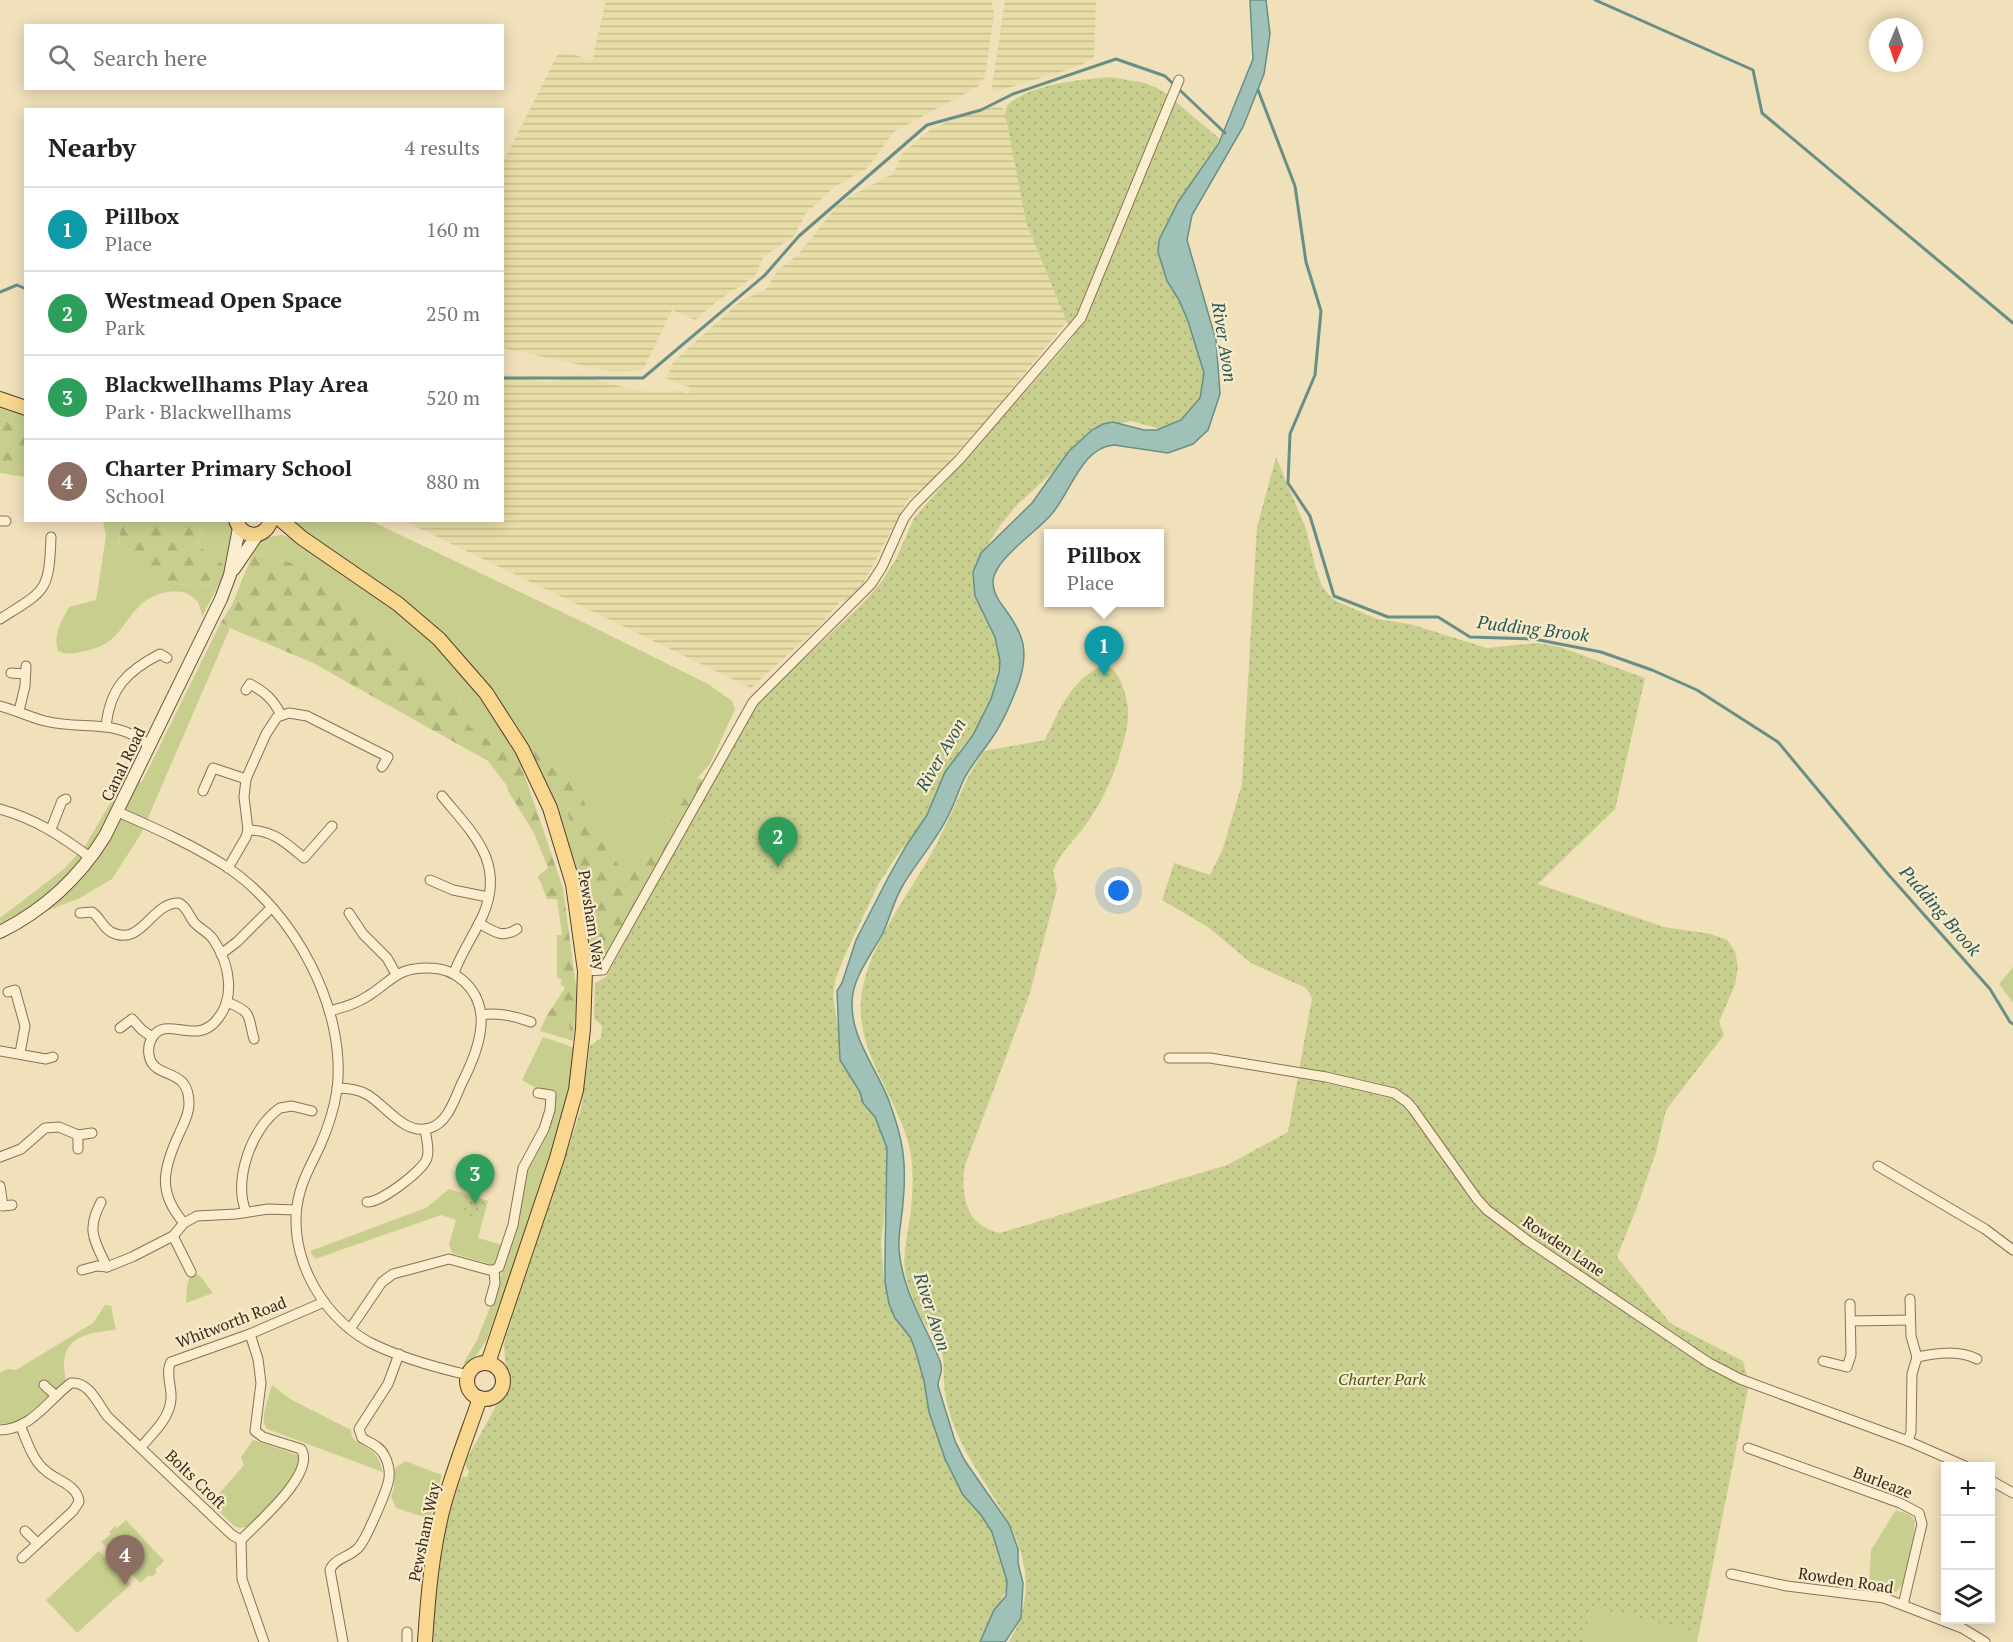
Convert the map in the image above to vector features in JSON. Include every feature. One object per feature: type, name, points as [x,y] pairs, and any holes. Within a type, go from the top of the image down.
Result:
[{"type":"main road","points":[[0,399],[24,407]]},
{"type":"main road","name":"Pewsham Way","points":[[283,522],[406,611],[438,639],[486,693],[522,749],[550,808],[573,884],[585,971],[583,1029],[576,1090],[557,1158],[488,1363]]},
{"type":"main road","name":"Pewsham Way","points":[[237,524],[247,534],[265,529],[302,537]]},
{"type":"main road","points":[[488,1363],[498,1369],[502,1385],[496,1395],[486,1399],[480,1398],[475,1396],[468,1387],[468,1375],[476,1366],[488,1363]]},
{"type":"main road","name":"Pewsham Way","points":[[425,1642],[430,1577],[445,1503],[480,1398]]},
{"type":"street","points":[[585,971],[603,970],[753,702],[871,584],[882,567],[901,524],[914,505],[959,460],[1081,318],[1179,80]]},
{"type":"street","name":"Canal Road","points":[[0,932],[39,909],[68,884],[91,858],[118,812],[217,607],[230,575],[237,524]]},
{"type":"street","name":"Canal Road","points":[[230,575],[265,529]]},
{"type":"street","points":[[0,618],[31,599],[42,589],[49,574],[48,542]]},
{"type":"street","points":[[106,726],[110,703],[123,680],[135,669],[164,656],[162,642]]},
{"type":"street","points":[[11,673],[26,670],[19,711]]},
{"type":"street","points":[[249,685],[271,697],[281,715]]},
{"type":"street","points":[[0,706],[44,721],[106,726],[138,736],[149,745]]},
{"type":"street","points":[[228,868],[244,843],[248,830],[244,797],[246,779],[270,726],[281,715],[294,712],[307,716],[390,758],[382,767]]},
{"type":"street","points":[[202,791],[214,765],[246,779]]},
{"type":"street","points":[[442,796],[448,810],[477,839],[486,855],[490,870],[488,897],[479,923],[454,973]]},
{"type":"street","points":[[51,829],[61,800]]},
{"type":"street","points":[[0,809],[18,814],[51,829],[91,858]]},
{"type":"street","points":[[118,812],[199,850],[228,868],[271,908],[301,947],[320,983],[330,1011],[337,1047],[337,1088],[330,1119],[302,1183],[296,1210],[297,1240],[302,1259],[324,1302],[350,1329],[370,1342],[399,1354],[468,1375]]},
{"type":"street","points":[[248,830],[274,834],[302,862],[332,826]]},
{"type":"street","points":[[434,885],[488,897]]},
{"type":"street","points":[[80,914],[88,911],[95,913],[106,929],[112,933],[123,934],[142,928],[163,906],[179,903],[186,909],[197,926],[212,938],[221,954],[229,985],[227,1002],[216,1021],[203,1031],[194,1033],[169,1028],[159,1031],[152,1037],[148,1047],[150,1059],[157,1069],[180,1080],[189,1096],[188,1113],[171,1141],[165,1191],[171,1207],[184,1223]]},
{"type":"street","points":[[221,954],[237,942],[271,908]]},
{"type":"street","points":[[349,913],[363,934],[387,958],[396,974]]},
{"type":"street","points":[[479,923],[499,933],[509,933],[517,929]]},
{"type":"street","points":[[330,1011],[360,1001],[396,974],[410,969],[438,968],[454,973],[463,980],[471,989],[481,1015],[475,1051],[455,1099],[442,1120],[435,1126],[425,1129],[407,1126],[361,1091],[337,1088]]},
{"type":"street","points":[[8,992],[15,990],[25,1026],[20,1053]]},
{"type":"street","points":[[227,1002],[249,1014],[253,1036],[241,1034]]},
{"type":"street","points":[[481,1015],[504,1015],[531,1022]]},
{"type":"street","points":[[120,1028],[132,1019],[152,1037]]},
{"type":"street","points":[[0,1051],[20,1053],[49,1061]]},
{"type":"street","name":"Rowden Lane","points":[[1169,1058],[1210,1058],[1239,1062],[1326,1077],[1394,1093],[1413,1109],[1487,1210],[1680,1345],[1740,1379],[1908,1441],[1954,1462]]},
{"type":"street","points":[[490,1301],[495,1283],[494,1270],[499,1265],[513,1225],[523,1168],[544,1129],[550,1110],[551,1095],[538,1093]]},
{"type":"street","points":[[246,1212],[242,1189],[247,1155],[252,1141],[277,1110],[300,1103],[312,1111]]},
{"type":"street","points":[[0,1156],[21,1149],[45,1128],[59,1126],[78,1134],[92,1133]]},
{"type":"street","points":[[371,1204],[413,1175],[423,1165],[428,1155],[425,1129]]},
{"type":"street","points":[[78,1134],[78,1149]]},
{"type":"street","points":[[1878,1166],[1985,1228],[2013,1251]]},
{"type":"street","points":[[0,1186],[3,1206],[12,1205]]},
{"type":"street","points":[[101,1202],[91,1210],[91,1228],[94,1241],[107,1266]]},
{"type":"street","points":[[82,1270],[107,1266],[132,1257],[173,1236],[184,1223],[204,1215],[226,1215],[268,1209],[296,1210]]},
{"type":"street","points":[[173,1236],[186,1267]]},
{"type":"street","points":[[350,1329],[382,1282],[393,1274],[449,1259],[494,1270]]},
{"type":"street","points":[[1908,1441],[1911,1432],[1912,1374],[1917,1357],[1911,1336],[1910,1299]]},
{"type":"street","name":"Whitworth Road","points":[[141,1447],[169,1409],[171,1392],[168,1369],[171,1362],[250,1334],[324,1302]]},
{"type":"street","points":[[1823,1361],[1847,1367],[1851,1355],[1850,1304]]},
{"type":"street","points":[[1851,1321],[1910,1320]]},
{"type":"street","points":[[250,1334],[258,1359],[261,1383],[255,1431],[263,1437],[301,1449],[304,1458],[292,1487],[241,1540],[242,1579],[264,1642]]},
{"type":"street","points":[[1917,1357],[1951,1353],[1968,1354],[1977,1359]]},
{"type":"street","points":[[343,1642],[330,1570],[333,1564],[354,1552],[362,1544],[386,1488],[389,1478],[386,1457],[378,1447],[362,1438],[359,1429],[388,1384],[399,1354]]},
{"type":"street","name":"Bolts Croft","points":[[0,1430],[20,1425],[38,1414],[71,1383],[82,1384],[96,1398],[107,1416],[232,1535],[241,1540]]},
{"type":"street","points":[[44,1385],[56,1396]]},
{"type":"street","points":[[20,1425],[38,1463],[72,1488],[79,1498],[74,1511],[22,1558]]},
{"type":"street","name":"Burleaze","points":[[1748,1448],[1900,1503],[1919,1513],[1922,1524],[1904,1605]]},
{"type":"street","points":[[1995,1483],[2013,1493]]},
{"type":"street","points":[[25,1531],[37,1543]]},
{"type":"street","name":"Rowden Road","points":[[1731,1574],[1787,1586],[1875,1596],[1962,1628],[1985,1642]]},
{"type":"shaded area","points":[[606,0],[991,0],[994,13],[985,77],[977,87],[895,131],[866,169],[834,187],[806,213],[794,236],[763,257],[755,276],[716,302],[695,320],[672,310],[643,370],[610,371],[504,348],[504,160],[558,54],[572,54],[592,61]]},
{"type":"shaded area","points":[[1005,0],[1096,0],[1094,57],[1077,67],[991,93]]},
{"type":"shaded area","points":[[997,106],[1003,108],[1026,222],[1067,321],[981,427],[930,482],[908,499],[862,586],[850,599],[840,602],[818,627],[751,688],[406,522],[504,522],[504,374],[550,383],[576,374],[634,390],[679,391],[688,394],[691,388],[666,378],[674,361],[741,301],[766,289],[778,270],[798,255],[836,207],[849,197],[893,174],[903,153],[930,130],[953,119]]},
{"type":"green space","points":[[1111,77],[1145,83],[1163,91],[1220,139],[1178,202],[1159,240],[1158,252],[1167,281],[1188,321],[1204,373],[1200,398],[1181,420],[1160,429],[1131,421],[1105,427],[1016,506],[980,556],[1009,673],[998,705],[960,749],[934,811],[900,851],[879,883],[844,957],[835,981],[833,996],[837,1021],[848,1053],[883,1130],[887,1148],[881,1241],[884,1279],[907,1328],[1007,1570],[1007,1588],[980,1642],[430,1642],[433,1601],[447,1521],[459,1481],[462,1477],[467,1477],[469,1471],[466,1468],[466,1460],[505,1390],[509,1374],[505,1362],[504,1343],[581,1109],[590,1046],[601,1038],[602,1026],[594,1018],[595,983],[606,977],[756,704],[863,603],[882,581],[896,559],[914,518],[1073,337],[1026,222],[1005,113],[1007,105],[1043,87],[1071,81]]},
{"type":"green space","points":[[0,404],[24,413],[24,427],[0,419]]},
{"type":"green space","points":[[0,419],[24,427],[24,465],[0,461]]},
{"type":"green space","name":"Charter Park","points":[[1276,457],[1306,529],[1322,586],[1336,601],[1377,619],[1410,624],[1487,648],[1537,643],[1560,647],[1645,678],[1615,809],[1538,884],[1664,927],[1711,934],[1727,940],[1735,951],[1738,967],[1735,985],[1719,1022],[1724,1035],[1666,1110],[1656,1152],[1617,1257],[1670,1323],[1743,1361],[1749,1384],[1699,1633],[1591,1607],[1583,1642],[1009,1642],[1021,1616],[1026,1589],[1024,1565],[1017,1541],[1006,1519],[956,1431],[945,1396],[941,1350],[921,1317],[907,1281],[904,1263],[912,1201],[911,1158],[902,1124],[878,1073],[865,1038],[861,1020],[861,1001],[865,980],[881,938],[930,856],[966,782],[984,751],[1045,740],[1070,692],[1077,684],[1094,670],[1103,667],[1110,668],[1119,677],[1126,698],[1128,715],[1124,740],[1117,765],[1101,801],[1059,858],[1053,871],[1057,889],[1029,996],[965,1165],[964,1187],[968,1208],[979,1224],[1000,1233],[1227,1165],[1288,1132],[1312,998],[1306,988],[1251,963],[1208,927],[1162,900],[1174,863],[1210,875],[1223,848],[1242,784],[1257,527]]},
{"type":"green space","points":[[0,461],[24,465],[24,477],[0,473]]},
{"type":"green space","points":[[103,522],[121,522],[119,548],[165,567],[165,577],[170,584],[218,586],[202,617],[196,600],[191,596],[178,592],[163,593],[144,602],[118,633],[105,644],[75,653],[66,654],[58,651],[57,634],[69,607],[96,600],[106,536]]},
{"type":"green space","points":[[121,522],[197,522],[203,529],[197,545],[227,567],[218,586],[170,584],[165,577],[165,567],[132,565],[119,548]]},
{"type":"green space","points":[[197,522],[230,522],[234,538],[227,567],[197,545],[203,530]]},
{"type":"green space","points":[[291,522],[373,522],[708,684],[732,701],[735,709],[710,764],[698,777],[641,867],[631,872],[622,869],[617,863],[581,796],[521,723],[553,794],[566,803],[580,873],[606,958],[591,962],[576,870],[504,712],[382,585]]},
{"type":"green space","points":[[282,535],[305,546],[384,600],[429,638],[479,696],[520,762],[470,727],[459,696],[292,563],[253,553],[253,548],[263,540]]},
{"type":"green space","points":[[253,553],[292,563],[343,594],[459,696],[470,727],[520,762],[563,888],[577,994],[573,1041],[567,1039],[570,1034],[566,1011],[550,1034],[540,1031],[546,1017],[565,988],[560,984],[562,980],[557,977],[557,935],[562,935],[557,899],[547,899],[538,876],[548,868],[534,833],[507,786],[488,761],[313,663],[230,628],[221,622],[232,605]]},
{"type":"green space","points":[[221,622],[230,628],[141,834],[112,879],[78,899],[0,928],[0,918],[64,869],[85,846],[126,776],[142,782]]},
{"type":"green space","points":[[521,722],[581,796],[617,863],[622,869],[631,872],[641,867],[698,777],[705,782],[606,958],[591,950],[580,873],[566,803],[553,794],[517,725]]},
{"type":"green space","points":[[2013,967],[2013,1003],[1999,984]]},
{"type":"green space","points":[[566,1011],[570,1034],[567,1039],[550,1034]]},
{"type":"green space","points":[[543,1037],[575,1048],[560,1123],[538,1196],[486,1341],[473,1360],[463,1364],[477,1340],[503,1268],[452,1253],[449,1244],[456,1220],[441,1215],[315,1259],[310,1251],[426,1208],[449,1189],[488,1201],[478,1238],[510,1247],[519,1221],[525,1174],[545,1139],[556,1100],[522,1080]]},
{"type":"green space","points":[[466,1194],[487,1201],[482,1218],[468,1215],[463,1207]]},
{"type":"green space","points":[[196,1273],[213,1293],[186,1303],[190,1276]]},
{"type":"green space","points":[[105,1305],[111,1306],[116,1330],[92,1333],[74,1341],[65,1356],[66,1381],[45,1403],[28,1416],[0,1424],[0,1373],[7,1369],[16,1370],[93,1323]]},
{"type":"green space","points":[[272,1385],[290,1399],[351,1430],[356,1442],[376,1455],[383,1472],[267,1429],[264,1413]]},
{"type":"green space","points":[[253,1440],[301,1456],[296,1475],[277,1498],[247,1527],[240,1528],[234,1526],[211,1503],[244,1465],[241,1457]]},
{"type":"green space","points":[[405,1461],[442,1475],[430,1519],[396,1508],[391,1496],[394,1488],[395,1468]]},
{"type":"green space","points":[[1896,1510],[1910,1515],[1915,1521],[1908,1570],[1901,1587],[1896,1592],[1874,1592],[1869,1585],[1871,1550]]},
{"type":"green space","points":[[126,1520],[164,1561],[152,1577],[149,1575],[140,1583],[101,1542],[111,1534],[109,1532],[115,1526],[117,1528]]},
{"type":"green space","points":[[99,1551],[131,1584],[77,1633],[46,1600]]},
{"type":"green space","points":[[1591,1607],[1699,1633],[1697,1642],[1583,1642]]},
{"type":"water","points":[[1250,0],[1266,0],[1270,34],[1264,74],[1243,127],[1192,215],[1187,240],[1216,340],[1220,394],[1208,430],[1193,444],[1168,453],[1114,445],[1093,454],[1077,473],[1050,516],[1000,564],[995,573],[993,585],[997,596],[1017,627],[1023,644],[1024,661],[1019,682],[1000,725],[965,777],[941,828],[900,891],[883,933],[861,970],[853,993],[852,1008],[858,1036],[889,1101],[903,1151],[904,1188],[899,1243],[901,1264],[909,1293],[940,1361],[938,1386],[955,1441],[965,1461],[1009,1524],[1018,1549],[1018,1563],[1023,1583],[1021,1618],[1005,1642],[980,1642],[994,1610],[1006,1596],[1007,1581],[992,1532],[981,1515],[963,1495],[945,1459],[929,1412],[924,1381],[915,1349],[910,1337],[895,1318],[889,1304],[885,1282],[887,1148],[875,1117],[863,1103],[860,1092],[840,1060],[837,991],[842,983],[856,940],[889,876],[927,815],[945,772],[973,735],[991,699],[1000,661],[995,637],[975,596],[973,572],[981,553],[1032,503],[1069,451],[1092,430],[1113,422],[1144,430],[1157,430],[1181,420],[1200,398],[1204,373],[1188,321],[1167,281],[1158,252],[1159,240],[1178,202],[1219,143],[1253,59]]},
{"type":"waterway","points":[[1595,0],[1753,70],[1762,113],[2013,323]]},
{"type":"waterway","points":[[504,378],[643,378],[765,275],[799,236],[927,125],[981,110],[1013,94],[1116,59],[1165,76],[1225,133]]},
{"type":"waterway","name":"Pudding Brook","points":[[1258,90],[1295,186],[1306,262],[1321,311],[1315,375],[1290,434],[1288,483],[1310,516],[1334,596],[1388,617],[1438,617],[1470,637],[1534,639],[1601,652],[1652,670],[1697,690],[1778,742],[1887,873],[1990,989],[2013,1024]]},
{"type":"waterway","points":[[0,292],[17,285],[24,288]]},
{"type":"place","name":"Pillbox","points":[[1104,676]]},
{"type":"place","name":"Westmead Open Space","points":[[778,867]]},
{"type":"place","name":"Blackwellhams Play Area","points":[[475,1204]]},
{"type":"place","name":"Charter Primary School","points":[[125,1585]]},
{"type":"water label","name":"River Avon","points":[[1224,342]]},
{"type":"water label","name":"River Avon","points":[[941,755]]},
{"type":"water label","name":"River Avon","points":[[932,1312]]}]
